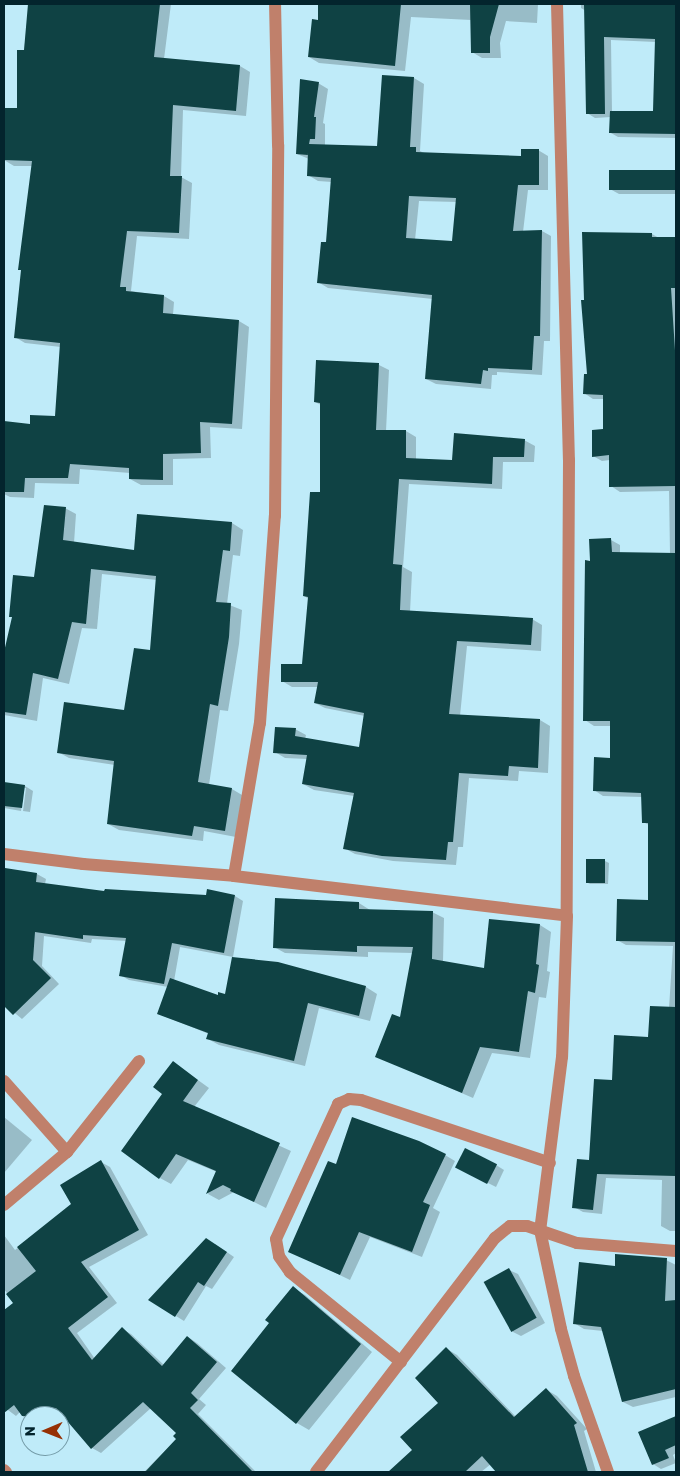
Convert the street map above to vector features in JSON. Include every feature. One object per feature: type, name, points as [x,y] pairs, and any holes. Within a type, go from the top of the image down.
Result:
[{"type":"street","points":[[234,876],[260,723],[275,516],[278,145],[275,4]]},
{"type":"street","points":[[557,4],[569,460],[567,916],[562,1057],[552,1120],[550,1163],[540,1230],[561,1329],[574,1376],[608,1472]]},
{"type":"street","points":[[4,854],[83,864],[234,876],[567,916]]},
{"type":"street","points":[[4,1205],[67,1152],[139,1061]]},
{"type":"street","points":[[4,1081],[67,1152]]},
{"type":"street","points":[[401,1362],[290,1272],[279,1256],[276,1239],[338,1104],[349,1099],[361,1100],[550,1163]]},
{"type":"street","points":[[316,1472],[495,1238],[510,1226],[526,1226],[577,1243],[676,1251]]},
{"type":"building","points":[[28,4],[160,4],[154,57],[240,65],[236,111],[173,105],[170,176],[182,176],[179,233],[127,231],[120,287],[126,287],[126,291],[164,295],[163,313],[239,320],[232,424],[200,422],[201,453],[163,454],[163,480],[129,479],[129,468],[70,464],[68,478],[25,478],[24,492],[4,492],[4,421],[30,424],[30,415],[55,416],[60,343],[14,338],[21,270],[18,270],[32,161],[4,160],[4,108],[17,108],[17,50],[24,50]]},
{"type":"building","points":[[318,4],[401,4],[395,66],[308,57],[312,19],[318,20]]},
{"type":"building","points":[[470,4],[499,4],[490,37],[490,53],[471,53]]},
{"type":"building","points":[[584,4],[676,4],[676,134],[609,133],[610,111],[653,111],[655,39],[604,37],[605,114],[586,114]]},
{"type":"building","points":[[382,75],[414,77],[410,147],[416,147],[416,152],[521,156],[521,149],[539,149],[539,185],[518,185],[513,231],[542,230],[540,336],[534,336],[532,370],[488,368],[488,371],[483,370],[481,384],[425,379],[432,295],[317,283],[321,242],[326,242],[331,178],[307,176],[308,155],[296,154],[300,79],[319,82],[314,117],[316,117],[315,139],[310,139],[309,144],[377,146]],"holes":[[[409,196],[456,198],[452,241],[406,238]]]},
{"type":"building","points":[[609,170],[676,170],[676,190],[609,190]]},
{"type":"building","points":[[582,232],[652,233],[652,237],[676,237],[676,288],[671,288],[676,366],[676,486],[609,487],[609,455],[592,457],[592,430],[603,429],[603,395],[583,394],[584,374],[587,374],[581,300],[584,300]]},
{"type":"building","points":[[316,360],[379,363],[376,430],[406,430],[406,458],[452,460],[454,433],[525,439],[524,457],[493,457],[492,484],[399,479],[393,564],[402,565],[400,610],[533,618],[531,645],[457,641],[449,714],[540,719],[538,768],[509,766],[508,776],[459,773],[453,842],[448,842],[446,860],[382,856],[343,849],[354,793],[302,784],[307,755],[273,753],[275,727],[296,728],[295,736],[359,747],[364,713],[314,703],[318,682],[281,682],[281,664],[302,664],[308,597],[303,596],[310,492],[320,492],[320,403],[314,402]]},
{"type":"building","points":[[44,505],[66,507],[63,540],[134,550],[137,514],[232,522],[230,551],[223,550],[216,602],[231,603],[229,637],[218,706],[210,704],[198,782],[232,788],[225,831],[194,826],[192,836],[107,824],[114,761],[57,753],[64,702],[124,710],[134,648],[150,650],[156,576],[91,569],[86,624],[72,622],[58,679],[33,673],[26,715],[4,712],[4,652],[12,617],[9,617],[13,575],[34,577]]},
{"type":"building","points":[[611,538],[612,552],[676,553],[676,942],[616,941],[617,899],[648,900],[648,823],[642,823],[641,793],[593,791],[594,757],[610,758],[610,721],[583,721],[585,560],[590,561],[589,539]]},
{"type":"building","points":[[4,782],[25,785],[22,808],[4,806]]},
{"type":"building","points":[[586,859],[605,859],[605,883],[586,883]]},
{"type":"building","points":[[5,868],[37,873],[36,882],[104,891],[105,889],[206,895],[207,889],[235,895],[224,953],[172,943],[164,984],[119,976],[126,938],[83,935],[83,939],[35,932],[33,960],[51,978],[13,1015],[4,1006]]},
{"type":"building","points":[[275,898],[359,902],[359,909],[433,911],[432,959],[484,968],[489,919],[540,924],[536,964],[539,965],[535,993],[528,991],[519,1052],[480,1047],[462,1093],[375,1057],[392,1014],[400,1017],[413,947],[357,946],[357,952],[273,948]]},
{"type":"building","points":[[232,957],[278,962],[366,986],[359,1016],[308,1003],[294,1061],[206,1039],[208,1033],[157,1014],[170,978],[218,995],[218,992],[225,994]]},
{"type":"building","points":[[650,1006],[676,1007],[676,1176],[597,1174],[593,1210],[572,1208],[577,1159],[589,1160],[594,1079],[612,1080],[614,1035],[648,1037]]},
{"type":"building","points":[[173,1061],[198,1080],[183,1101],[280,1143],[254,1202],[230,1191],[231,1189],[223,1185],[206,1194],[216,1171],[176,1154],[159,1179],[121,1151],[162,1094],[153,1087]]},
{"type":"building","points":[[352,1117],[419,1141],[446,1154],[423,1202],[430,1205],[412,1252],[359,1232],[340,1275],[288,1252],[328,1161],[336,1164]]},
{"type":"building","points":[[465,1148],[497,1164],[487,1184],[455,1168]]},
{"type":"building","points":[[101,1160],[139,1230],[81,1262],[108,1297],[68,1328],[92,1360],[122,1327],[162,1366],[187,1336],[217,1362],[191,1393],[198,1400],[190,1408],[253,1472],[145,1472],[176,1439],[173,1436],[176,1433],[143,1402],[91,1449],[70,1424],[70,1406],[20,1406],[20,1413],[14,1405],[4,1413],[4,1310],[13,1303],[6,1294],[36,1271],[17,1247],[71,1204],[60,1185]]},
{"type":"building","points":[[206,1238],[227,1252],[204,1286],[198,1282],[175,1317],[148,1300]]},
{"type":"building","points":[[615,1254],[667,1258],[665,1301],[676,1300],[676,1389],[622,1402],[601,1327],[573,1324],[579,1262],[615,1266]]},
{"type":"building","points":[[509,1268],[537,1318],[511,1332],[484,1282]]},
{"type":"building","points":[[293,1286],[361,1344],[296,1424],[231,1371],[269,1323],[265,1320]]},
{"type":"building","points":[[446,1347],[514,1417],[546,1388],[577,1423],[574,1425],[588,1472],[496,1472],[482,1456],[465,1472],[388,1472],[412,1450],[400,1437],[438,1403],[415,1378]]},
{"type":"building","points":[[676,1416],[676,1445],[665,1450],[669,1458],[652,1465],[638,1432]]}]
